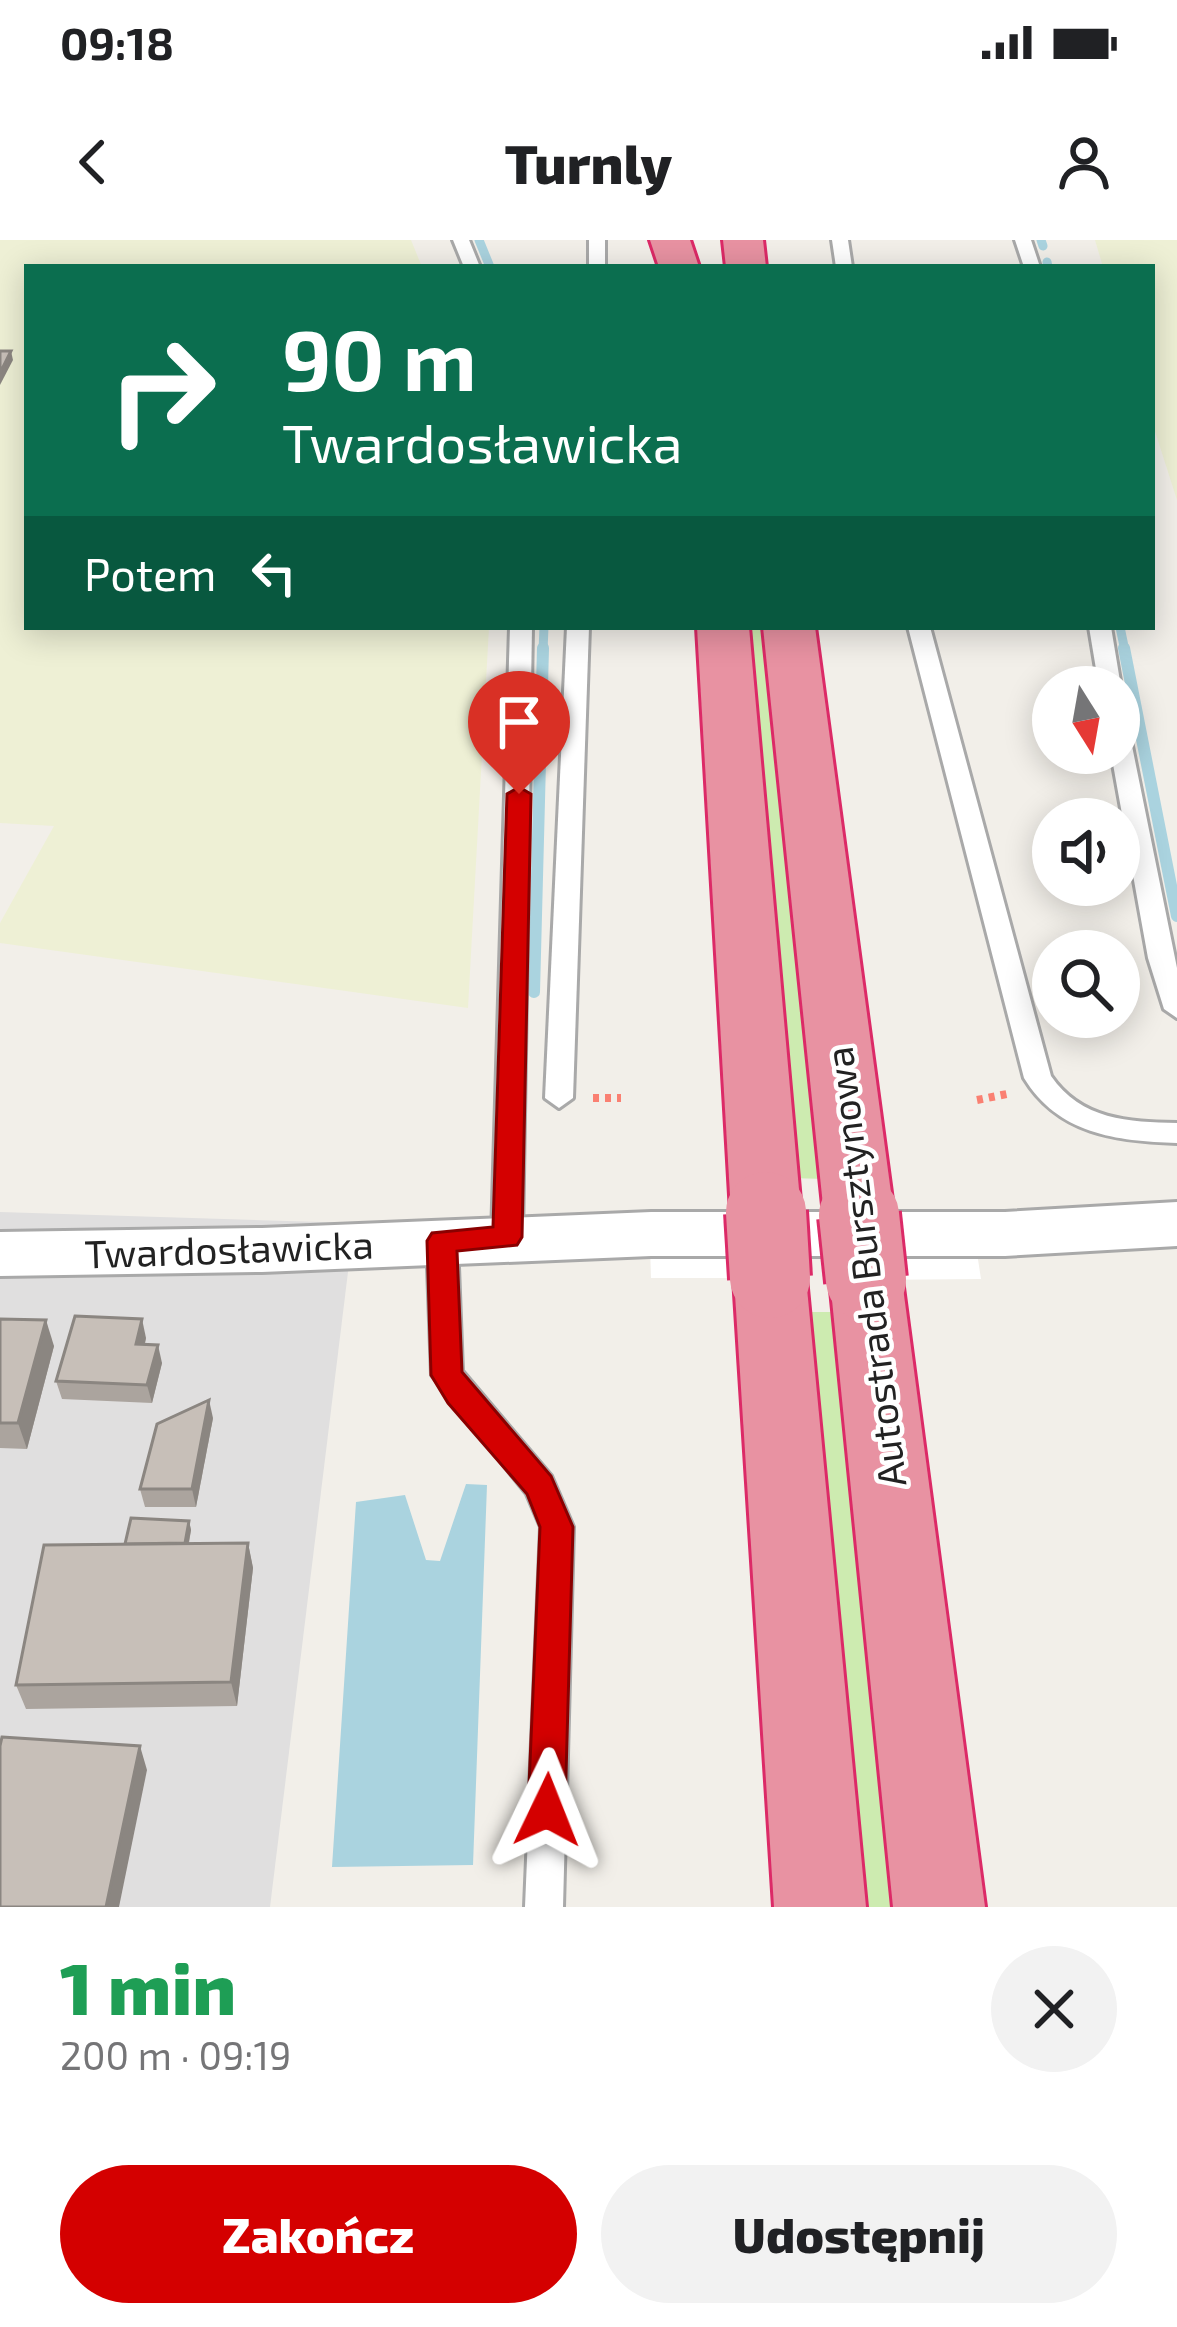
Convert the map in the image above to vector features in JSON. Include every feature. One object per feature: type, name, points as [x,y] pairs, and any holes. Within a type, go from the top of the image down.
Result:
[{"type":"highway","points":[[723,630],[820,1907]]},
{"type":"highway","name":"Autostrada Bursztynowa","points":[[789,630],[939,1907]]},
{"type":"street","name":"Twardosławicka","points":[[0,1254],[262,1250],[507,1237],[1005,1234],[1177,1224]]},
{"type":"lane","points":[[507,1237],[521,630]]},
{"type":"lane","points":[[559,1098],[578,630]]},
{"type":"lane","points":[[920,630],[1038,1078],[1049,1099],[1086,1120],[1144,1132],[1177,1132]]},
{"type":"lane","points":[[1100,630],[1106,666]]},
{"type":"lane","points":[[1126,774],[1161,958],[1177,1009]]},
{"type":"lane","points":[[442,1241],[447,1375],[540,1486],[556,1527],[544,1907]]},
{"type":"shaded area","points":[[0,1212],[354,1223],[270,1907],[0,1907]]},
{"type":"green space","points":[[0,240],[411,240],[421,264],[24,264],[24,630],[489,630],[468,1008],[0,943],[0,923],[54,826],[0,823]]},
{"type":"green space","points":[[1095,240],[1177,240],[1177,500],[1155,431],[1155,264],[1102,264]]},
{"type":"green space","points":[[741,630],[767,630],[825,1179],[790,1178]]},
{"type":"green space","points":[[801,1312],[838,1312],[901,1907],[856,1907]]},
{"type":"water","points":[[466,1484],[487,1485],[473,1865],[332,1867],[356,1502],[405,1495],[426,1560],[440,1561]]},
{"type":"pier","points":[[649,1212],[794,1212],[799,1278],[651,1278]]},
{"type":"pier","points":[[971,1214],[981,1279],[866,1280],[859,1215]]},
{"type":"building","points":[[0,351],[11,351],[0,373]]},
{"type":"building","points":[[75,1316],[142,1319],[136,1344],[158,1345],[147,1385],[56,1381]]},
{"type":"building","points":[[0,1319],[46,1320],[18,1423],[0,1423]]},
{"type":"building","points":[[209,1400],[192,1489],[140,1489],[157,1424]]},
{"type":"building","points":[[131,1518],[189,1521],[185,1543],[125,1544]]},
{"type":"building","points":[[248,1543],[231,1682],[16,1685],[44,1545]]},
{"type":"building","points":[[2,1737],[140,1746],[106,1907],[0,1907]]},
{"type":"waterway","points":[[479,240],[489,264]]},
{"type":"waterway","points":[[1041,240],[1043,246]]},
{"type":"waterway","points":[[543,651],[544,630]]},
{"type":"waterway","points":[[1121,630],[1125,651]]},
{"type":"waterway","points":[[534,992],[543,648]]},
{"type":"waterway","points":[[1124,648],[1177,916]]},
{"type":"route","points":[[519,794],[507,1237],[442,1241],[443,1354],[447,1375],[459,1394],[540,1486],[556,1527],[547,1810]]}]
